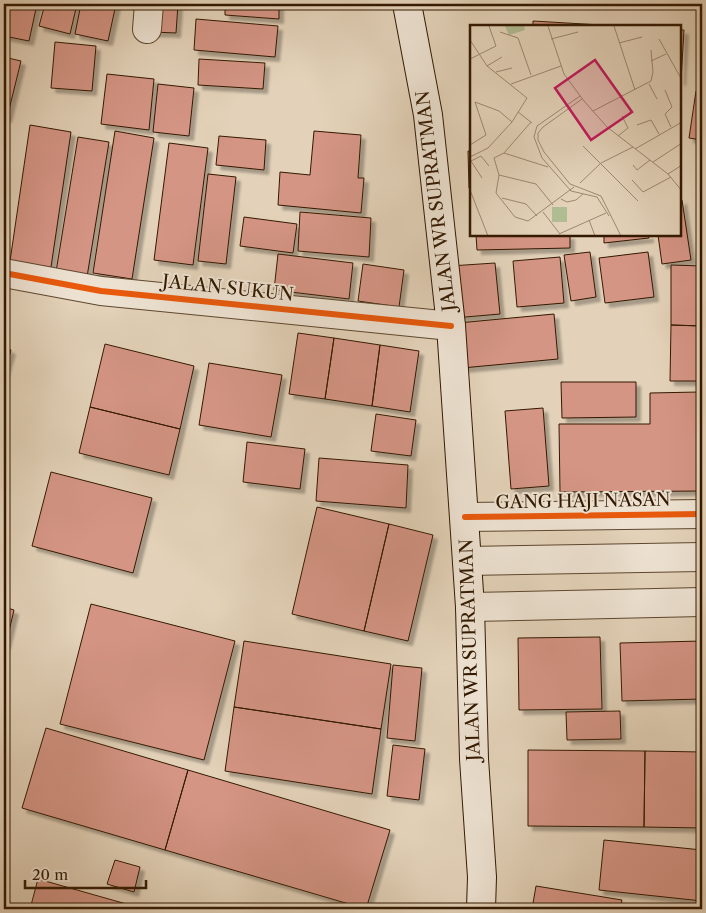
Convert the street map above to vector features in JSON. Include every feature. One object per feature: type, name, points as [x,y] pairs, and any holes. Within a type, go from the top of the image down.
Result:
[{"type":"street","name":"JALAN WR SUPRATMAN","points":[[407,4],[428,115],[451,326],[470,607],[474,760],[482,877],[481,909]]},
{"type":"street","name":"JALAN SUKUN","points":[[4,273],[101,291],[451,326]]},
{"type":"street","name":"GANG HAJI NASAN","points":[[464,517],[702,514]]},
{"type":"street","points":[[467,561],[702,557]]},
{"type":"street","points":[[470,607],[702,602]]},
{"type":"building","points":[[4,4],[37,4],[29,41],[4,36]]},
{"type":"building","points":[[45,4],[77,4],[70,34],[39,26]]},
{"type":"building","points":[[81,4],[116,4],[108,41],[75,34]]},
{"type":"building","points":[[154,4],[178,4],[176,33],[153,32]]},
{"type":"building","points":[[225,4],[279,4],[279,19],[225,15]]},
{"type":"building","points":[[196,19],[278,26],[275,57],[194,50]]},
{"type":"building","points":[[533,21],[601,25],[533,25]]},
{"type":"building","points":[[681,30],[684,30],[681,81]]},
{"type":"building","points":[[55,42],[96,46],[92,91],[51,88]]},
{"type":"building","points":[[4,57],[21,61],[7,118],[4,117]]},
{"type":"building","points":[[199,59],[265,63],[263,89],[198,85]]},
{"type":"building","points":[[107,74],[154,79],[149,130],[101,124]]},
{"type":"building","points":[[158,84],[194,88],[189,136],[153,132]]},
{"type":"building","points":[[696,91],[702,92],[702,140],[689,138]]},
{"type":"building","points":[[30,125],[71,132],[50,274],[9,268]]},
{"type":"building","points":[[115,131],[154,138],[132,279],[93,273]]},
{"type":"building","points":[[314,131],[361,135],[358,178],[364,178],[361,213],[278,205],[280,172],[310,175]]},
{"type":"building","points":[[219,136],[266,140],[264,170],[216,165]]},
{"type":"building","points":[[78,137],[109,142],[86,283],[55,278]]},
{"type":"building","points":[[169,143],[208,148],[193,265],[154,260]]},
{"type":"building","points":[[468,151],[470,151],[470,188]]},
{"type":"building","points":[[208,174],[236,177],[226,264],[198,261]]},
{"type":"building","points":[[682,200],[691,260],[662,264],[658,236],[681,236]]},
{"type":"building","points":[[300,212],[371,218],[369,257],[298,251]]},
{"type":"building","points":[[244,217],[297,224],[293,253],[240,246]]},
{"type":"building","points":[[476,236],[570,236],[570,248],[477,250]]},
{"type":"building","points":[[604,236],[649,236],[649,238],[604,243]]},
{"type":"building","points":[[590,252],[596,297],[571,301],[564,255]]},
{"type":"building","points":[[648,252],[654,297],[605,303],[599,258]]},
{"type":"building","points":[[278,254],[353,263],[349,299],[274,290]]},
{"type":"building","points":[[560,257],[564,303],[517,307],[513,261]]},
{"type":"building","points":[[495,263],[500,314],[454,318],[450,266]]},
{"type":"building","points":[[363,264],[404,270],[399,307],[358,301]]},
{"type":"building","points":[[671,265],[702,266],[702,326],[671,325]]},
{"type":"building","points":[[554,314],[558,359],[462,368],[458,323]]},
{"type":"building","points":[[671,325],[702,326],[702,381],[670,381]]},
{"type":"building","points":[[298,333],[334,338],[325,399],[289,394]]},
{"type":"building","points":[[334,338],[380,345],[372,406],[325,399]]},
{"type":"building","points":[[105,344],[194,366],[180,429],[90,407]]},
{"type":"building","points":[[380,345],[419,351],[410,412],[372,406]]},
{"type":"building","points":[[4,347],[11,350],[4,374]]},
{"type":"building","points":[[209,363],[282,375],[271,437],[199,425]]},
{"type":"building","points":[[561,382],[636,382],[636,417],[562,418]]},
{"type":"building","points":[[699,392],[701,491],[560,492],[559,424],[650,424],[650,393]]},
{"type":"building","points":[[90,407],[180,429],[169,475],[79,453]]},
{"type":"building","points":[[543,408],[549,486],[511,489],[505,411]]},
{"type":"building","points":[[376,414],[416,420],[411,456],[371,451]]},
{"type":"building","points":[[247,442],[305,449],[300,489],[243,482]]},
{"type":"building","points":[[319,458],[408,465],[406,508],[316,501]]},
{"type":"building","points":[[51,472],[152,498],[133,573],[32,546]]},
{"type":"building","points":[[317,507],[389,524],[364,631],[292,614]]},
{"type":"building","points":[[389,524],[433,535],[408,641],[364,631]]},
{"type":"building","points":[[91,604],[235,641],[204,760],[60,724]]},
{"type":"building","points":[[4,607],[14,610],[6,644],[4,644]]},
{"type":"building","points":[[600,637],[602,709],[519,710],[518,638]]},
{"type":"building","points":[[244,641],[391,664],[381,729],[234,707]]},
{"type":"building","points":[[702,641],[702,699],[622,701],[620,643]]},
{"type":"building","points":[[393,665],[422,668],[415,741],[387,738]]},
{"type":"building","points":[[234,707],[381,729],[372,794],[225,771]]},
{"type":"building","points":[[620,711],[621,739],[567,740],[566,712]]},
{"type":"building","points":[[46,728],[188,770],[165,850],[22,808]]},
{"type":"building","points":[[393,745],[425,749],[419,800],[387,796]]},
{"type":"building","points":[[528,750],[645,751],[644,827],[528,826]]},
{"type":"building","points":[[645,751],[702,752],[702,828],[644,827]]},
{"type":"building","points":[[188,770],[390,830],[366,909],[165,850]]},
{"type":"building","points":[[604,840],[702,850],[702,901],[599,890]]},
{"type":"building","points":[[115,860],[140,867],[134,892],[107,884]]},
{"type":"building","points":[[38,879],[130,905],[129,909],[30,909]]},
{"type":"building","points":[[536,886],[622,900],[620,909],[532,909]]},
{"type":"cycle path","points":[[4,273],[101,291],[451,326]]},
{"type":"cycle path","points":[[465,517],[702,514]]}]
